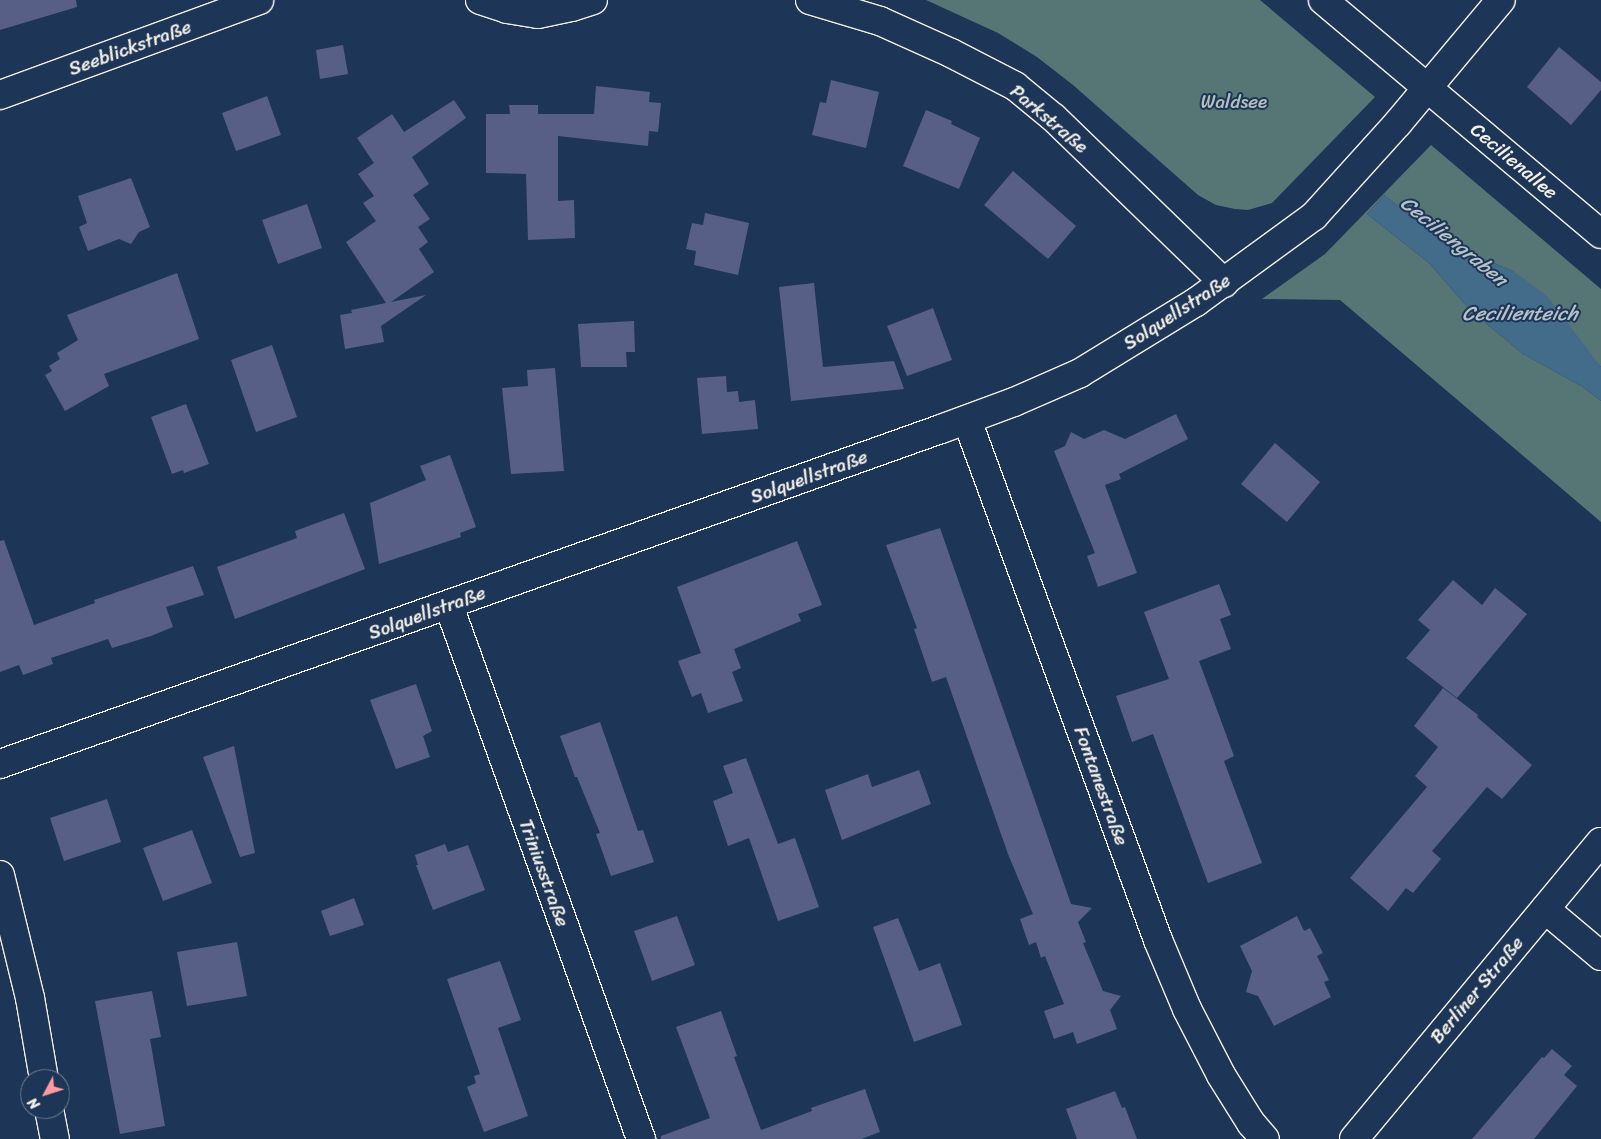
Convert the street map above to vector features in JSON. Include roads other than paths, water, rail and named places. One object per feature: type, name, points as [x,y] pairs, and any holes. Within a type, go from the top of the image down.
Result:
[{"type":"street","name":"Seeblickstraße","points":[[0,95],[259,0]]},
{"type":"street","points":[[480,0],[507,9],[538,14],[572,7],[593,0]]},
{"type":"street","name":"Parkstraße","points":[[810,0],[880,20],[951,53],[1015,86],[1054,118],[1224,282]]},
{"type":"street","name":"Cecilienallee","points":[[1324,0],[1601,234]]},
{"type":"street","name":"Solquellstraße","points":[[0,764],[449,606],[967,420],[1080,372],[1149,332],[1224,282],[1314,216],[1427,88],[1501,0]]},
{"type":"street","name":"Fontanestraße","points":[[967,420],[1158,940],[1187,1009],[1221,1075],[1251,1123],[1265,1139]]},
{"type":"street","name":"Triniusstraße","points":[[449,606],[641,1139]]},
{"type":"street","name":"Berliner Straße","points":[[1354,1139],[1601,842]]},
{"type":"street","points":[[0,875],[30,998],[42,1069]]},
{"type":"street","points":[[1545,909],[1601,956]]},
{"type":"street","points":[[51,1119],[54,1139]]},
{"type":"water","name":"Cecilienteich","points":[[1384,195],[1445,243],[1513,271],[1547,296],[1601,367],[1601,401],[1583,387],[1523,354],[1470,310],[1429,263],[1367,214]]},
{"type":"park label","name":"Waldsee","points":[[1234,102]]},
{"type":"water label","name":"Ceciliengraben","points":[[1454,241]]}]
